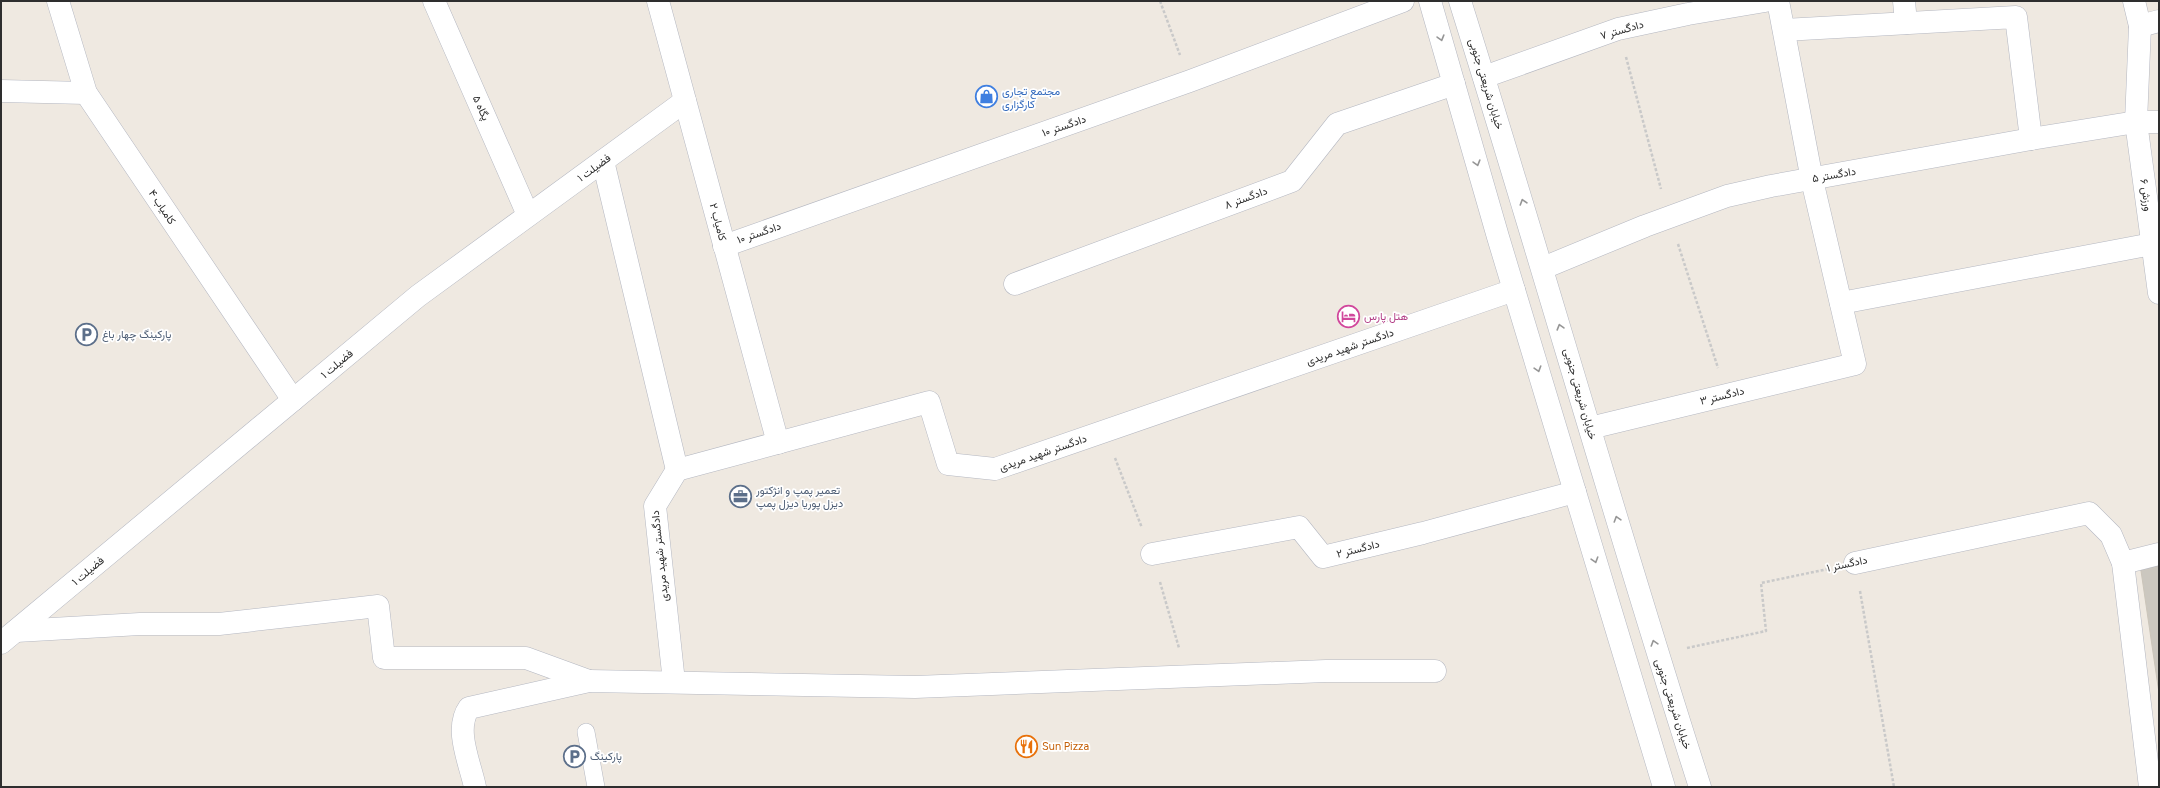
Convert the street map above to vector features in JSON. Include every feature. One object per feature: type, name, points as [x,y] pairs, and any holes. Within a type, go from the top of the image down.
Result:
[{"type":"street","name":"کامیاب ۴","points":[[58,1],[86,94],[293,400]]},
{"type":"street","name":"پگاه ۵","points":[[434,1],[528,215]]},
{"type":"street","name":"کامیاب ۲","points":[[658,1],[778,443]]},
{"type":"street","name":"دادگستر ۱۰","points":[[724,246],[1190,81],[1403,1]]},
{"type":"street","points":[[1430,1],[1514,290],[1664,787]]},
{"type":"street","name":"خیابان شریعتی جنوبی","points":[[1460,1],[1543,268],[1658,655],[1700,787]]},
{"type":"street","name":"دادگستر ۷","points":[[1484,77],[1618,29],[1688,14],[1766,1]]},
{"type":"street","points":[[1778,1],[1812,180],[1841,303],[2152,244]]},
{"type":"street","points":[[1904,1],[1906,23]]},
{"type":"street","name":"ورزش ۶","points":[[2134,1],[2149,24],[2136,122],[2158,284]]},
{"type":"street","points":[[1784,30],[2016,17],[2031,139]]},
{"type":"street","name":"دادگستر ۸","points":[[1015,284],[1292,181],[1337,124],[1454,84]]},
{"type":"street","points":[[1,91],[86,94]]},
{"type":"street","name":"فضیلت ۱","points":[[8,637],[418,296],[685,101]]},
{"type":"street","name":"دادگستر ۵","points":[[1543,268],[1645,226],[1727,196],[2031,139],[2136,122],[2159,122]]},
{"type":"street","points":[[603,161],[677,470]]},
{"type":"street","name":"دادگستر شهید مریدی","points":[[674,682],[655,506],[677,470],[929,402],[948,464],[995,469],[1514,290]]},
{"type":"street","name":"دادگستر ۳","points":[[1590,428],[1855,364],[1841,303]]},
{"type":"street","name":"دادگستر ۲","points":[[1152,554],[1299,528],[1323,557],[1423,533],[1575,492]]},
{"type":"street","name":"دادگستر ۱","points":[[1855,563],[2089,513],[2111,535],[2123,563]]},
{"type":"street","points":[[2150,787],[2123,563],[2159,554]]},
{"type":"street","points":[[8,637],[140,624],[219,624],[378,606],[384,658],[526,658],[589,681]]},
{"type":"street","points":[[476,787],[463,734],[463,716],[469,708],[589,681],[915,687],[1326,671],[1436,671]]},
{"type":"lane","points":[[586,732],[596,787]]},
{"type":"path","points":[[1160,1],[1190,81]]},
{"type":"path","points":[[1855,563],[1894,787]]},
{"type":"path","name":"دادگستر ۱","points":[[1658,655],[1766,631],[1761,583],[1855,563]]},
{"type":"building","points":[[2159,561],[2159,693],[2140,564]]},
{"type":"place","name":"مجتمع تجاری کارگزاری","points":[[986,97]]},
{"type":"place","name":"هتل پارس","points":[[1349,316]]},
{"type":"place","name":"پارکینگ چهار باغ","points":[[86,334]]},
{"type":"place","name":"تعمیر پمپ و انژکتور دیزل پوریا دیزل پمپ","points":[[740,496]]},
{"type":"place","name":"Sun Pizza","points":[[1026,746]]},
{"type":"place","name":"پارکینگ","points":[[574,756]]}]
